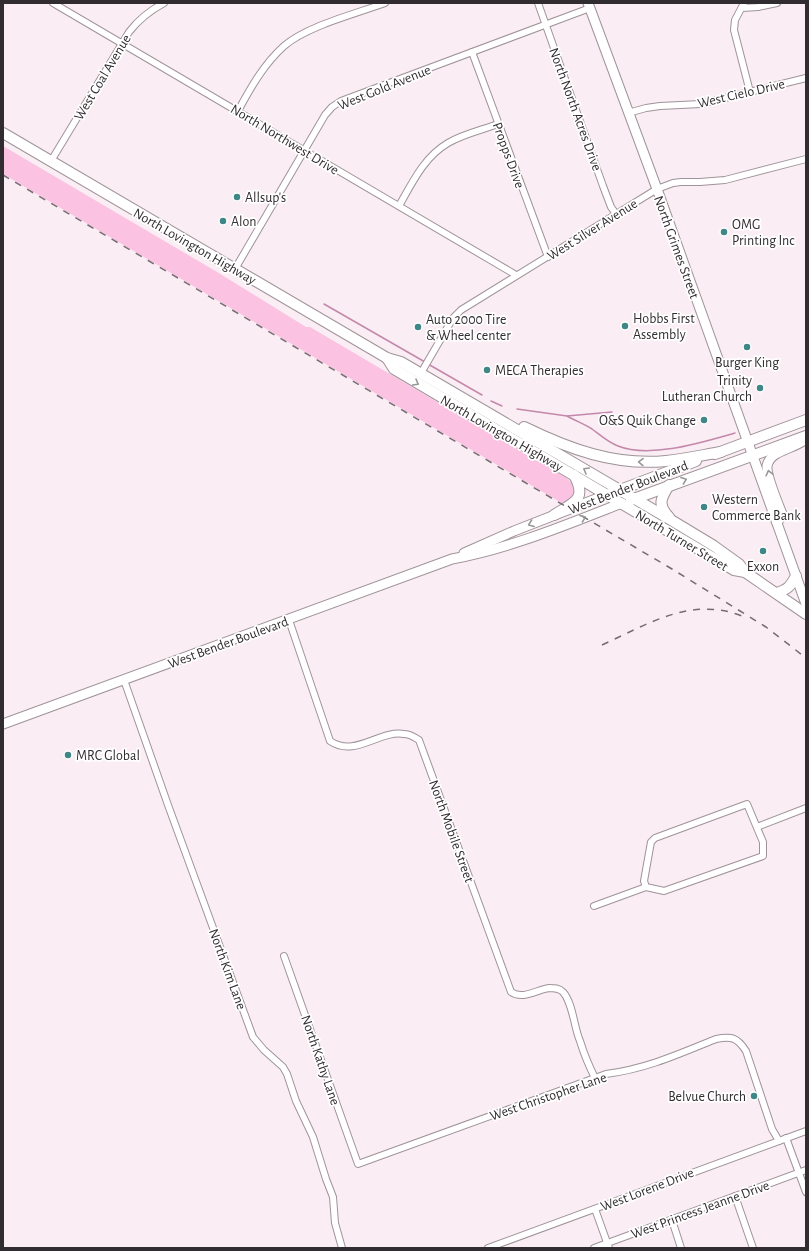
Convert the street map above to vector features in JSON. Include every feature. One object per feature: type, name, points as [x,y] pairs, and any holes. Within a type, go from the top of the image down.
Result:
[{"type":"main road","name":"North Grimes Street","points":[[589,6],[657,189],[776,523],[800,582],[806,604]]},
{"type":"main road","name":"North Lovington Highway","points":[[3,133],[386,358],[401,362],[620,490]]},
{"type":"main road","name":"North Lovington Highway","points":[[386,358],[394,369],[622,503]]},
{"type":"main road","points":[[500,420],[513,422],[576,450],[620,460],[651,462],[666,461],[721,452]]},
{"type":"main road","name":"West Bender Boulevard","points":[[452,560],[466,551],[554,515],[806,420]]},
{"type":"main road","name":"West Bender Boulevard","points":[[3,724],[452,560],[547,532],[634,498],[806,437]]},
{"type":"main road","points":[[776,523],[782,514],[767,471],[769,461],[777,453],[800,444],[806,437]]},
{"type":"main road","points":[[554,515],[578,499],[580,485],[574,475]]},
{"type":"main road","points":[[670,485],[662,497],[661,506],[671,520]]},
{"type":"main road","name":"North Turner Street","points":[[620,490],[714,546],[739,564],[744,572]]},
{"type":"main road","name":"North Turner Street","points":[[622,503],[734,570],[744,572],[806,614]]},
{"type":"main road","points":[[777,593],[800,582]]},
{"type":"street","name":"North Northwest Drive","points":[[54,3],[516,276]]},
{"type":"street","name":"West Coal Avenue","points":[[51,161],[128,32],[151,10],[164,3]]},
{"type":"street","points":[[238,111],[257,77],[270,60],[292,40],[313,29],[385,3]]},
{"type":"street","name":"North North Acres Drive","points":[[538,3],[604,186],[616,214]]},
{"type":"street","points":[[750,92],[734,30],[735,20],[743,5],[758,7],[777,3]]},
{"type":"street","name":"West Gold Avenue","points":[[235,269],[325,115],[340,101],[546,25],[589,6]]},
{"type":"street","name":"Propps Drive","points":[[472,52],[548,257]]},
{"type":"street","name":"West Cielo Drive","points":[[628,113],[660,106],[701,104],[806,78]]},
{"type":"street","points":[[399,206],[423,165],[434,153],[448,143],[498,124]]},
{"type":"street","name":"West Silver Avenue","points":[[420,373],[453,318],[461,310],[657,189],[673,183],[725,180],[806,160]]},
{"type":"street","name":"North Mobile Street","points":[[289,620],[330,741],[337,746],[358,746],[394,734],[403,733],[419,740],[511,992],[516,996],[529,994],[548,988],[557,988],[563,992],[570,1005],[579,1041],[595,1078]]},
{"type":"street","name":"North Kim Lane","points":[[124,680],[253,1037],[264,1050],[283,1067],[287,1074],[296,1101],[313,1137],[333,1197],[335,1223],[342,1248]]},
{"type":"street","points":[[594,906],[646,887],[664,891],[763,856],[763,842],[748,804],[657,836],[651,842],[649,851],[644,881],[646,887]]},
{"type":"street","points":[[757,826],[806,808]]},
{"type":"street","name":"North Kathy Lane","points":[[284,956],[358,1164]]},
{"type":"street","name":"West Christopher Lane","points":[[358,1164],[606,1074],[649,1066],[716,1039],[726,1037],[739,1042],[746,1051],[772,1129],[779,1141]]},
{"type":"street","name":"West Lorene Drive","points":[[488,1248],[806,1131]]},
{"type":"street","points":[[786,1138],[806,1192]]},
{"type":"street","name":"West Princess Jeanne Drive","points":[[594,1248],[608,1246],[672,1220],[806,1170]]},
{"type":"street","points":[[735,1196],[754,1248]]},
{"type":"street","points":[[595,1209],[608,1246]]},
{"type":"street","points":[[672,1220],[682,1248]]},
{"type":"shaded area","points":[[3,146],[217,272],[306,327],[310,327],[565,477],[573,484],[576,496],[565,505],[3,174]]},
{"type":"waterway","points":[[324,304],[425,362]]},
{"type":"waterway","points":[[428,364],[482,395]]},
{"type":"waterway","points":[[491,401],[502,406]]},
{"type":"waterway","points":[[517,409],[567,416],[612,412]]},
{"type":"waterway","points":[[567,416],[592,429],[611,443],[631,450],[645,451],[676,448],[735,433]]},
{"type":"railway","points":[[3,175],[672,569],[766,627],[806,658]]},
{"type":"railway","points":[[602,645],[653,621],[687,611],[705,609],[723,611],[742,616]]},
{"type":"place","name":"Allsup's","points":[[237,197]]},
{"type":"place","name":"Alon","points":[[223,221]]},
{"type":"place","name":"OMG Printing Inc","points":[[724,232]]},
{"type":"place","name":"Hobbs First Assembly","points":[[625,326]]},
{"type":"place","name":"Auto 2000 Tire & Wheel center","points":[[418,327]]},
{"type":"place","name":"Burger King","points":[[747,347]]},
{"type":"place","name":"MECA Therapies","points":[[487,370]]},
{"type":"place","name":"Trinity Lutheran Church","points":[[760,388]]},
{"type":"place","name":"O&S Quik Change","points":[[704,420]]},
{"type":"place","name":"Western Commerce Bank","points":[[704,507]]},
{"type":"place","name":"Exxon","points":[[763,551]]},
{"type":"place","name":"MRC Global","points":[[68,755]]},
{"type":"place","name":"Belvue Church","points":[[754,1096]]}]
